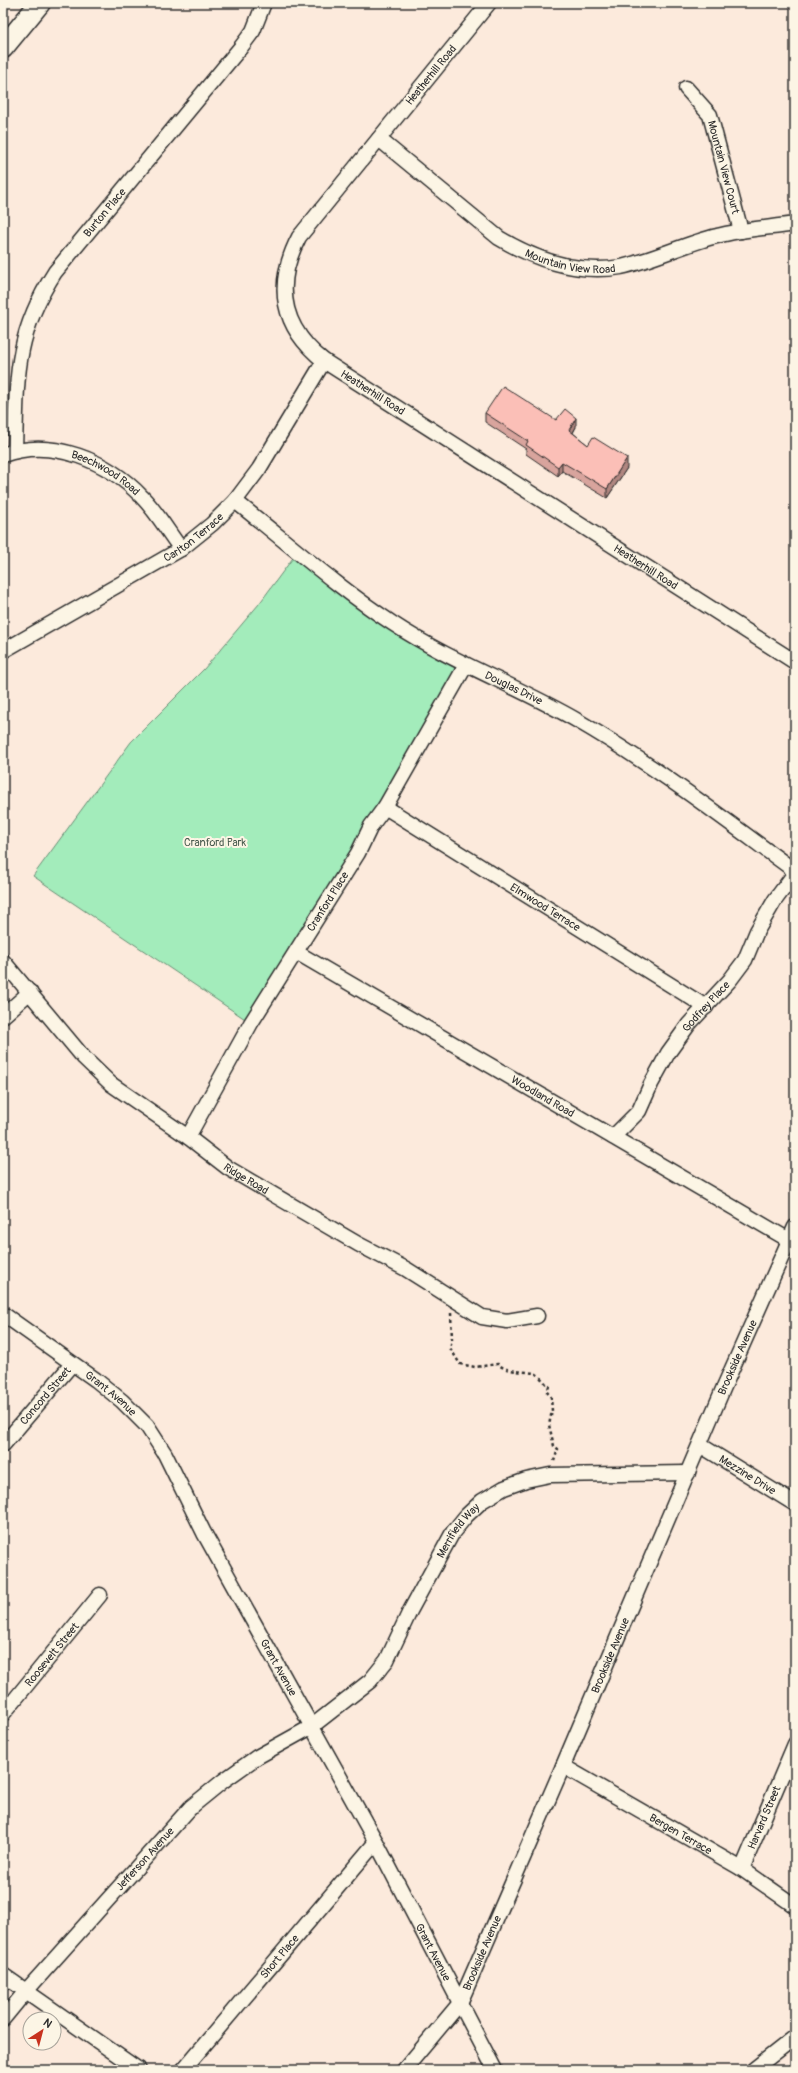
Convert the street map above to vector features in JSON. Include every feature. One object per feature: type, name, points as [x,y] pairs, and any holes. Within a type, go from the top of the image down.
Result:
[{"type":"main road","points":[[3,48],[40,3]]},
{"type":"street","name":"Burton Place","points":[[9,453],[18,368],[24,336],[42,293],[55,272],[241,47],[253,31],[264,3]]},
{"type":"street","name":"Heatherhill Road","points":[[489,3],[299,237],[290,254],[285,270],[284,288],[286,307],[292,324],[301,339],[324,361],[795,662]]},
{"type":"street","name":"Mountain View Court","points":[[686,88],[710,115],[741,231]]},
{"type":"street","name":"Mountain View Road","points":[[379,139],[499,238],[521,251],[564,266],[586,269],[622,266],[717,236],[741,231],[795,224]]},
{"type":"street","name":"Carlton Terrace","points":[[3,651],[181,549],[212,524],[235,501],[259,469],[324,361]]},
{"type":"street","name":"Beechwood Road","points":[[9,453],[44,450],[66,452],[87,459],[107,469],[126,481],[143,498],[181,549]]},
{"type":"street","name":"Douglas Drive","points":[[235,501],[354,596],[393,624],[466,665],[527,693],[578,720],[626,750],[795,872]]},
{"type":"street","name":"Cranford Place","points":[[188,1137],[251,1023],[358,853],[371,826],[385,807],[466,665]]},
{"type":"street","name":"Elmwood Terrace","points":[[385,807],[706,1007]]},
{"type":"street","name":"Godfrey Place","points":[[613,1138],[639,1111],[651,1084],[668,1053],[689,1024],[706,1007],[745,960],[757,931],[775,900],[795,872]]},
{"type":"street","name":"Woodland Road","points":[[296,952],[789,1240]]},
{"type":"street","name":"Ridge Road","points":[[3,961],[84,1058],[111,1084],[188,1137],[228,1168],[358,1244],[406,1269],[482,1317],[507,1321],[537,1316]]},
{"type":"street","points":[[3,1016],[30,992]]},
{"type":"street","name":"Brookside Avenue","points":[[404,2070],[460,2003],[795,1227]]},
{"type":"street","name":"Grant Avenue","points":[[3,1314],[122,1401],[147,1426],[165,1454],[204,1533],[376,1842],[495,2070]]},
{"type":"street","name":"Concord Street","points":[[3,1445],[72,1364]]},
{"type":"street","name":"Mezzine Drive","points":[[700,1445],[795,1504]]},
{"type":"street","name":"Merrifield Way","points":[[311,1727],[370,1681],[387,1660],[443,1548],[453,1532],[466,1516],[482,1502],[504,1488],[526,1480],[553,1475],[688,1473]]},
{"type":"street","name":"Roosevelt Street","points":[[3,1714],[100,1595]]},
{"type":"street","name":"Jefferson Avenue","points":[[3,2019],[26,1991],[191,1807],[223,1781],[257,1757],[311,1727]]},
{"type":"street","name":"Harvard Street","points":[[742,1869],[795,1744]]},
{"type":"street","name":"Bergen Terrace","points":[[563,1766],[742,1869],[795,1906]]},
{"type":"street","name":"Short Place","points":[[183,2070],[376,1842]]},
{"type":"street","points":[[3,1975],[138,2070]]},
{"type":"street","points":[[753,2070],[795,2037]]},
{"type":"path","points":[[456,1300],[450,1309],[452,1340],[450,1348],[460,1364],[475,1367],[498,1364],[502,1368],[510,1370],[535,1373],[548,1386],[547,1392],[551,1397],[552,1411],[549,1425],[554,1446],[558,1449],[553,1465],[553,1475]]},
{"type":"green space","name":"Cranford Park","points":[[298,551],[466,665],[251,1023],[33,876],[131,742],[204,669],[259,604]]},
{"type":"building","points":[[503,386],[556,420],[565,409],[576,418],[569,430],[588,445],[593,437],[627,458],[607,489],[562,462],[558,467],[526,445],[528,441],[485,413]]}]
